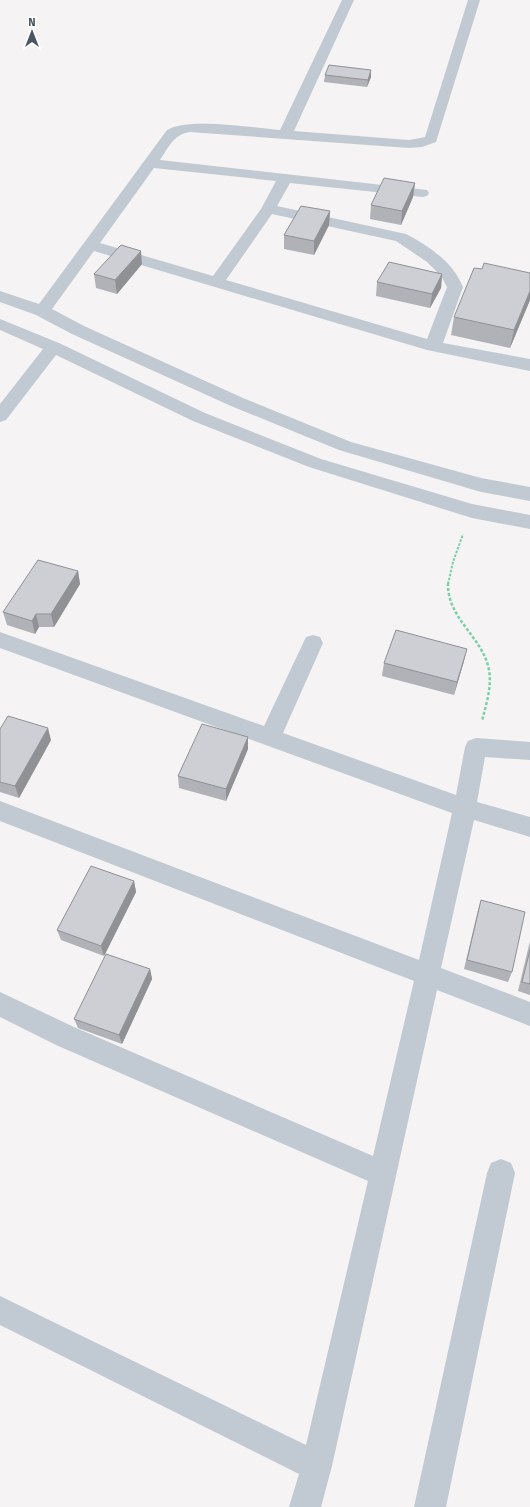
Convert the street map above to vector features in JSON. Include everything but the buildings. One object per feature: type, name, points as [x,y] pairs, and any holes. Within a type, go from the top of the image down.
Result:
[{"type":"street","points":[[284,135],[348,0]]},
{"type":"street","points":[[42,311],[172,133],[179,129],[190,128],[409,144],[422,143],[431,139],[474,0]]},
{"type":"street","points":[[150,163],[422,193]]},
{"type":"street","points":[[216,283],[268,209],[284,178]]},
{"type":"street","points":[[268,209],[401,237],[420,248],[449,275],[455,287],[433,346]]},
{"type":"street","points":[[91,245],[433,346],[530,365]]},
{"type":"street","points":[[0,296],[42,311],[78,330],[237,402],[345,446],[481,485],[530,494]]},
{"type":"street","points":[[0,324],[53,347],[199,417],[315,463],[472,511],[530,522]]},
{"type":"street","points":[[0,416],[53,347]]},
{"type":"street","points":[[0,640],[465,808],[530,827]]},
{"type":"street","points":[[270,737],[313,643]]},
{"type":"street","points":[[305,1507],[317,1466],[426,974],[465,808],[476,747],[530,751]]},
{"type":"street","points":[[0,810],[530,1014]]},
{"type":"street","points":[[0,1004],[65,1036],[382,1173]]},
{"type":"street","points":[[430,1507],[501,1173]]},
{"type":"street","points":[[0,1310],[317,1466]]},
{"type":"path","points":[[472,511],[451,569],[448,588],[449,600],[456,614],[488,665],[490,686],[476,747]]}]
